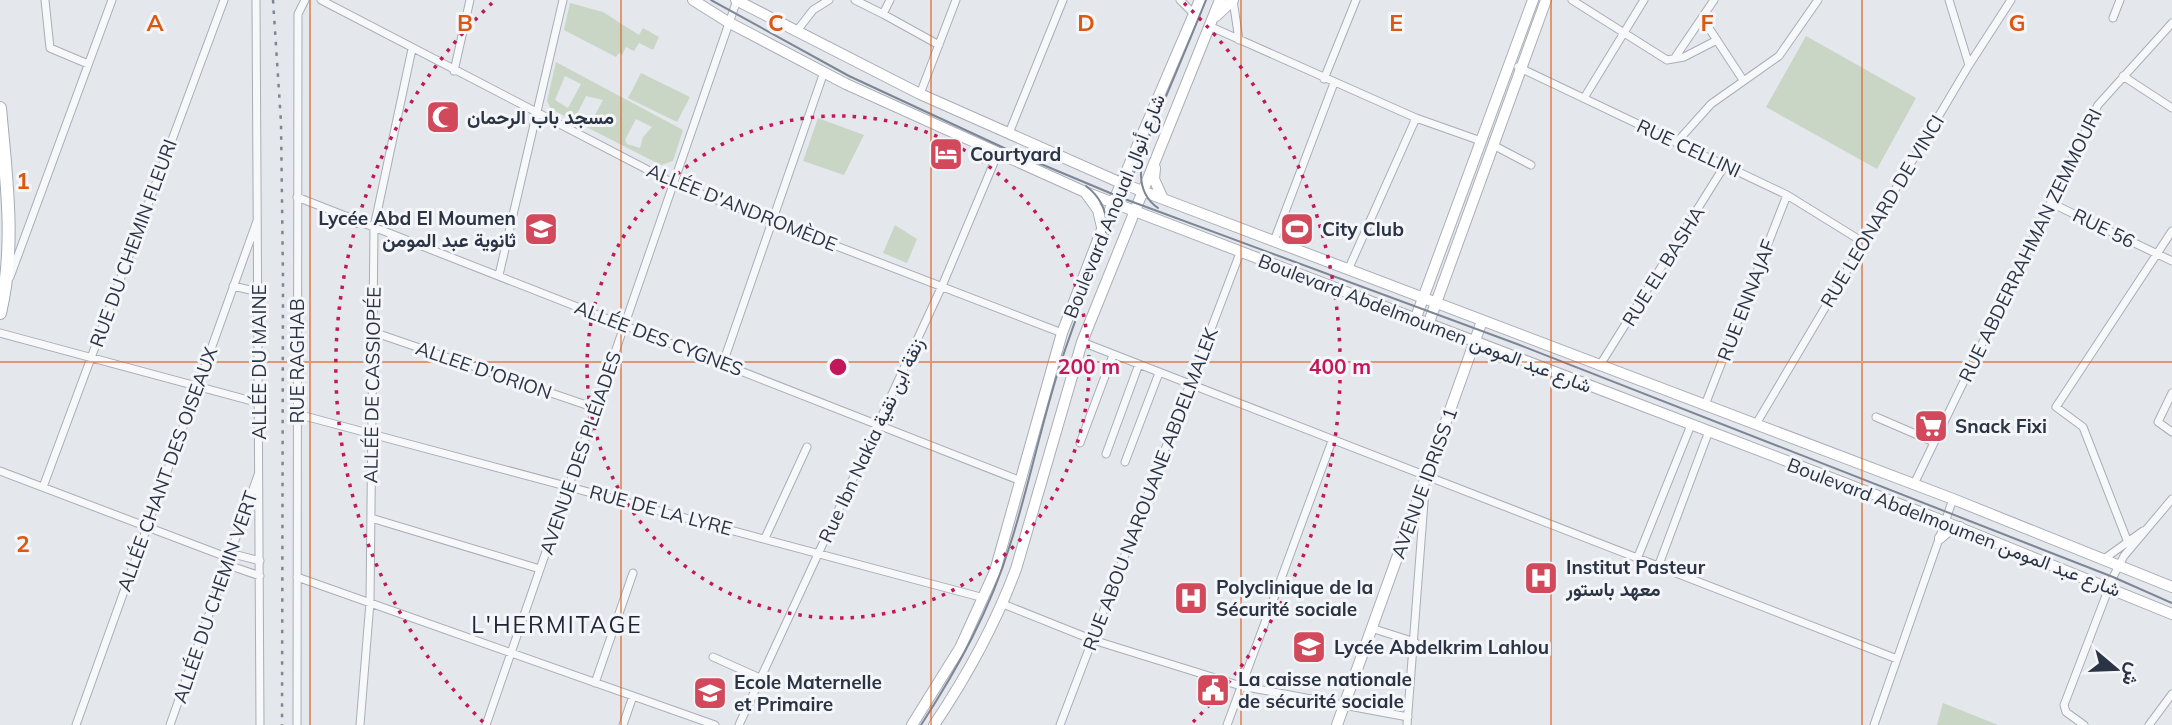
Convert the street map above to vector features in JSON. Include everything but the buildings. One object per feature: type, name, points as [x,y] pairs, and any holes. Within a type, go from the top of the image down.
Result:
[{"type":"main road","name":"Boulevard Abdelmoumen شارع عبد المومن","points":[[693,0],[728,22],[824,72],[1085,192],[1960,527],[2172,614]]},
{"type":"main road","name":"Boulevard Abdelmoumen شارع عبد المومن","points":[[736,0],[920,94],[1121,183],[1914,484],[2172,587]]},
{"type":"main road","name":"Boulevard Anoual شارع أنوال","points":[[912,725],[960,648],[984,598],[1001,555],[1062,333],[1121,183],[1200,0]]},
{"type":"main road","name":"Boulevard Anoual شارع أنوال","points":[[934,725],[957,690],[1003,604],[1016,569],[1082,342],[1220,0]]},
{"type":"main road","points":[[1210,23],[1233,0]]},
{"type":"main road","points":[[1428,325],[1493,145],[1534,0]]},
{"type":"main road","points":[[1415,320],[1481,141],[1546,0]]},
{"type":"main road","points":[[0,108],[9,219],[6,287],[0,313]]},
{"type":"main road","points":[[1161,145],[1154,179],[1163,199]]},
{"type":"main road","points":[[1085,192],[1101,217],[1102,231]]},
{"type":"main road","name":"AVENUE IDRISS 1","points":[[1337,725],[1482,321]]},
{"type":"main road","points":[[1940,538],[1960,527]]},
{"type":"street","points":[[45,0],[50,48],[89,64]]},
{"type":"street","points":[[6,287],[112,0]]},
{"type":"street","name":"RUE DU CHEMIN FLEURI","points":[[43,487],[224,0]]},
{"type":"street","name":"ALLÉE DU MAINE","points":[[256,0],[260,725]]},
{"type":"street","name":"RUE RAGHAB","points":[[297,725],[298,14],[305,0]]},
{"type":"street","name":"ALLÉE D'ANDROMÈDE","points":[[321,0],[673,183],[1062,333]]},
{"type":"street","points":[[454,71],[470,0]]},
{"type":"street","points":[[499,275],[563,0]]},
{"type":"street","name":"AVENUE DES PLÉIADES","points":[[486,725],[736,0]]},
{"type":"street","points":[[796,32],[814,10],[829,0]]},
{"type":"street","points":[[855,0],[939,45]]},
{"type":"street","points":[[883,14],[890,0]]},
{"type":"street","points":[[920,94],[956,0]]},
{"type":"street","points":[[1009,133],[1063,0]]},
{"type":"street","points":[[1180,0],[1194,14]]},
{"type":"street","points":[[1233,0],[1239,40]]},
{"type":"street","points":[[1324,79],[1356,0]]},
{"type":"street","points":[[1572,0],[1664,59],[1684,57],[1717,40]]},
{"type":"street","points":[[1584,98],[1644,0]]},
{"type":"street","points":[[1676,57],[1714,0]]},
{"type":"street","points":[[1676,143],[1701,113],[1779,56],[1818,0]]},
{"type":"street","points":[[1949,0],[1969,65]]},
{"type":"street","name":"RUE LEONARD DE VINCI","points":[[1756,424],[1969,65],[2011,0]]},
{"type":"street","points":[[2113,18],[2120,0]]},
{"type":"street","points":[[1703,19],[1743,80]]},
{"type":"street","points":[[1210,23],[1239,40],[1324,79],[1416,118],[1481,141]]},
{"type":"street","name":"RUE ABDERRAHMAN ZEMMOURI","points":[[1914,484],[2098,105],[2172,23]]},
{"type":"street","name":"ALLÉE DE CASSIOPÉE","points":[[360,725],[370,602],[374,227],[412,49]]},
{"type":"street","name":"RUE CELLINI","points":[[1516,66],[1787,195],[1863,242]]},
{"type":"street","points":[[723,363],[824,72]]},
{"type":"street","points":[[2123,76],[2172,108]]},
{"type":"street","points":[[1274,241],[1334,83]]},
{"type":"street","points":[[1348,270],[1416,118]]},
{"type":"street","points":[[1493,145],[1531,165]]},
{"type":"street","name":"Rue Ibn Nakia زنقة ابن نقية","points":[[739,725],[942,286],[998,153]]},
{"type":"street","name":"RUE EL BASHA","points":[[1600,365],[1725,165]]},
{"type":"street","name":"RUE ENNAJAF","points":[[1705,405],[1787,195]]},
{"type":"street","name":"ALLÉE DES CYGNES","points":[[297,197],[1021,481]]},
{"type":"street","name":"RUE 56","points":[[2051,203],[2172,261]]},
{"type":"street","name":"ALLÉE CHANT DES OISEAUX","points":[[76,725],[259,214]]},
{"type":"street","points":[[2127,540],[2083,427],[2056,407],[2172,231]]},
{"type":"street","name":"RUE ABOU NAROUANE ABDELMALEK","points":[[1060,725],[1240,253]]},
{"type":"street","points":[[233,286],[259,292]]},
{"type":"street","name":"ALLEE D'ORION","points":[[373,332],[595,408]]},
{"type":"street","points":[[0,333],[259,403]]},
{"type":"street","points":[[1082,342],[1897,659]]},
{"type":"street","points":[[1080,443],[1114,355]]},
{"type":"street","points":[[1106,454],[1139,364]]},
{"type":"street","points":[[1125,462],[1160,373]]},
{"type":"street","points":[[2172,393],[2159,416],[2159,425],[2172,432]]},
{"type":"street","name":"RUE DE LA LYRE","points":[[297,414],[984,598]]},
{"type":"street","points":[[1876,417],[1934,442]]},
{"type":"street","points":[[1637,559],[1691,425]]},
{"type":"street","points":[[1658,567],[1709,431]]},
{"type":"street","points":[[1227,725],[1332,441]]},
{"type":"street","points":[[765,538],[807,447]]},
{"type":"street","name":"ALLÉE DU CHEMIN VERT","points":[[170,725],[260,469]]},
{"type":"street","points":[[0,471],[229,558],[234,567],[260,576]]},
{"type":"street","points":[[1003,604],[1093,640],[1241,686],[1407,721],[1426,478]]},
{"type":"street","points":[[1874,725],[1953,499]]},
{"type":"street","points":[[2084,725],[2066,712],[2064,702],[2108,587],[2120,565],[2172,499]]},
{"type":"street","points":[[370,518],[540,569]]},
{"type":"street","points":[[2104,559],[2127,540],[2147,529]]},
{"type":"street","points":[[229,558],[237,555],[260,561]]},
{"type":"street","points":[[596,683],[633,573]]},
{"type":"street","points":[[297,577],[715,725]]},
{"type":"street","points":[[1371,628],[1415,642]]},
{"type":"street","points":[[713,657],[760,678]]},
{"type":"street","points":[[2150,725],[2172,694]]},
{"type":"street","points":[[623,725],[633,696]]},
{"type":"green space","points":[[570,3],[603,12],[639,35],[643,28],[659,37],[653,50],[639,43],[634,51],[626,47],[622,55],[619,53],[616,57],[564,30]]},
{"type":"green space","points":[[1806,36],[1916,98],[1877,169],[1766,107]]},
{"type":"green space","points":[[556,62],[683,130],[673,161],[661,165],[551,109],[547,101]],"holes":[[[565,76],[581,84],[568,108],[555,100]],[[586,96],[603,100],[594,117],[578,112]],[[636,119],[652,127],[643,137],[640,148],[627,144],[625,140]]]},
{"type":"green space","points":[[641,73],[690,97],[677,122],[628,98]]},
{"type":"green space","points":[[818,118],[864,135],[844,175],[803,161]]},
{"type":"green space","points":[[895,225],[917,239],[907,263],[883,253]]},
{"type":"green space","points":[[1943,703],[1998,725],[1937,725]]},
{"type":"tram line","points":[[711,0],[849,76],[1017,154],[1122,198],[1517,344],[2113,577],[2172,603]]},
{"type":"tram line","points":[[921,725],[948,682],[993,593],[1017,521],[1057,374],[1081,306],[1206,0]]},
{"type":"tram line","points":[[1142,162],[1143,188],[1148,199],[1158,208]]},
{"type":"tram line","points":[[1086,186],[1103,206],[1106,232]]},
{"type":"railway","points":[[273,0],[281,122],[283,279],[282,725]]},
{"type":"place","name":"مسجد باب الرحمان","points":[[443,117]]},
{"type":"place","name":"Courtyard","points":[[946,154]]},
{"type":"place","name":"Lycée Abd El Moumen ثانوية عبد المومن","points":[[541,229]]},
{"type":"place","name":"City Club","points":[[1297,229]]},
{"type":"place","name":"Snack Fixi","points":[[1931,426]]},
{"type":"place","name":"Institut Pasteur معهد باستور","points":[[1541,578]]},
{"type":"place","name":"Polyclinique de la Sécurité sociale","points":[[1191,598]]},
{"type":"place","name":"Lycée Abdelkrim Lahlou","points":[[1309,647]]},
{"type":"place","name":"La caisse nationale de sécurité sociale","points":[[1213,690]]},
{"type":"place","name":"Ecole Maternelle et Primaire","points":[[710,693]]},
{"type":"district","name":"L'HERMITAGE","points":[[557,624]]}]
